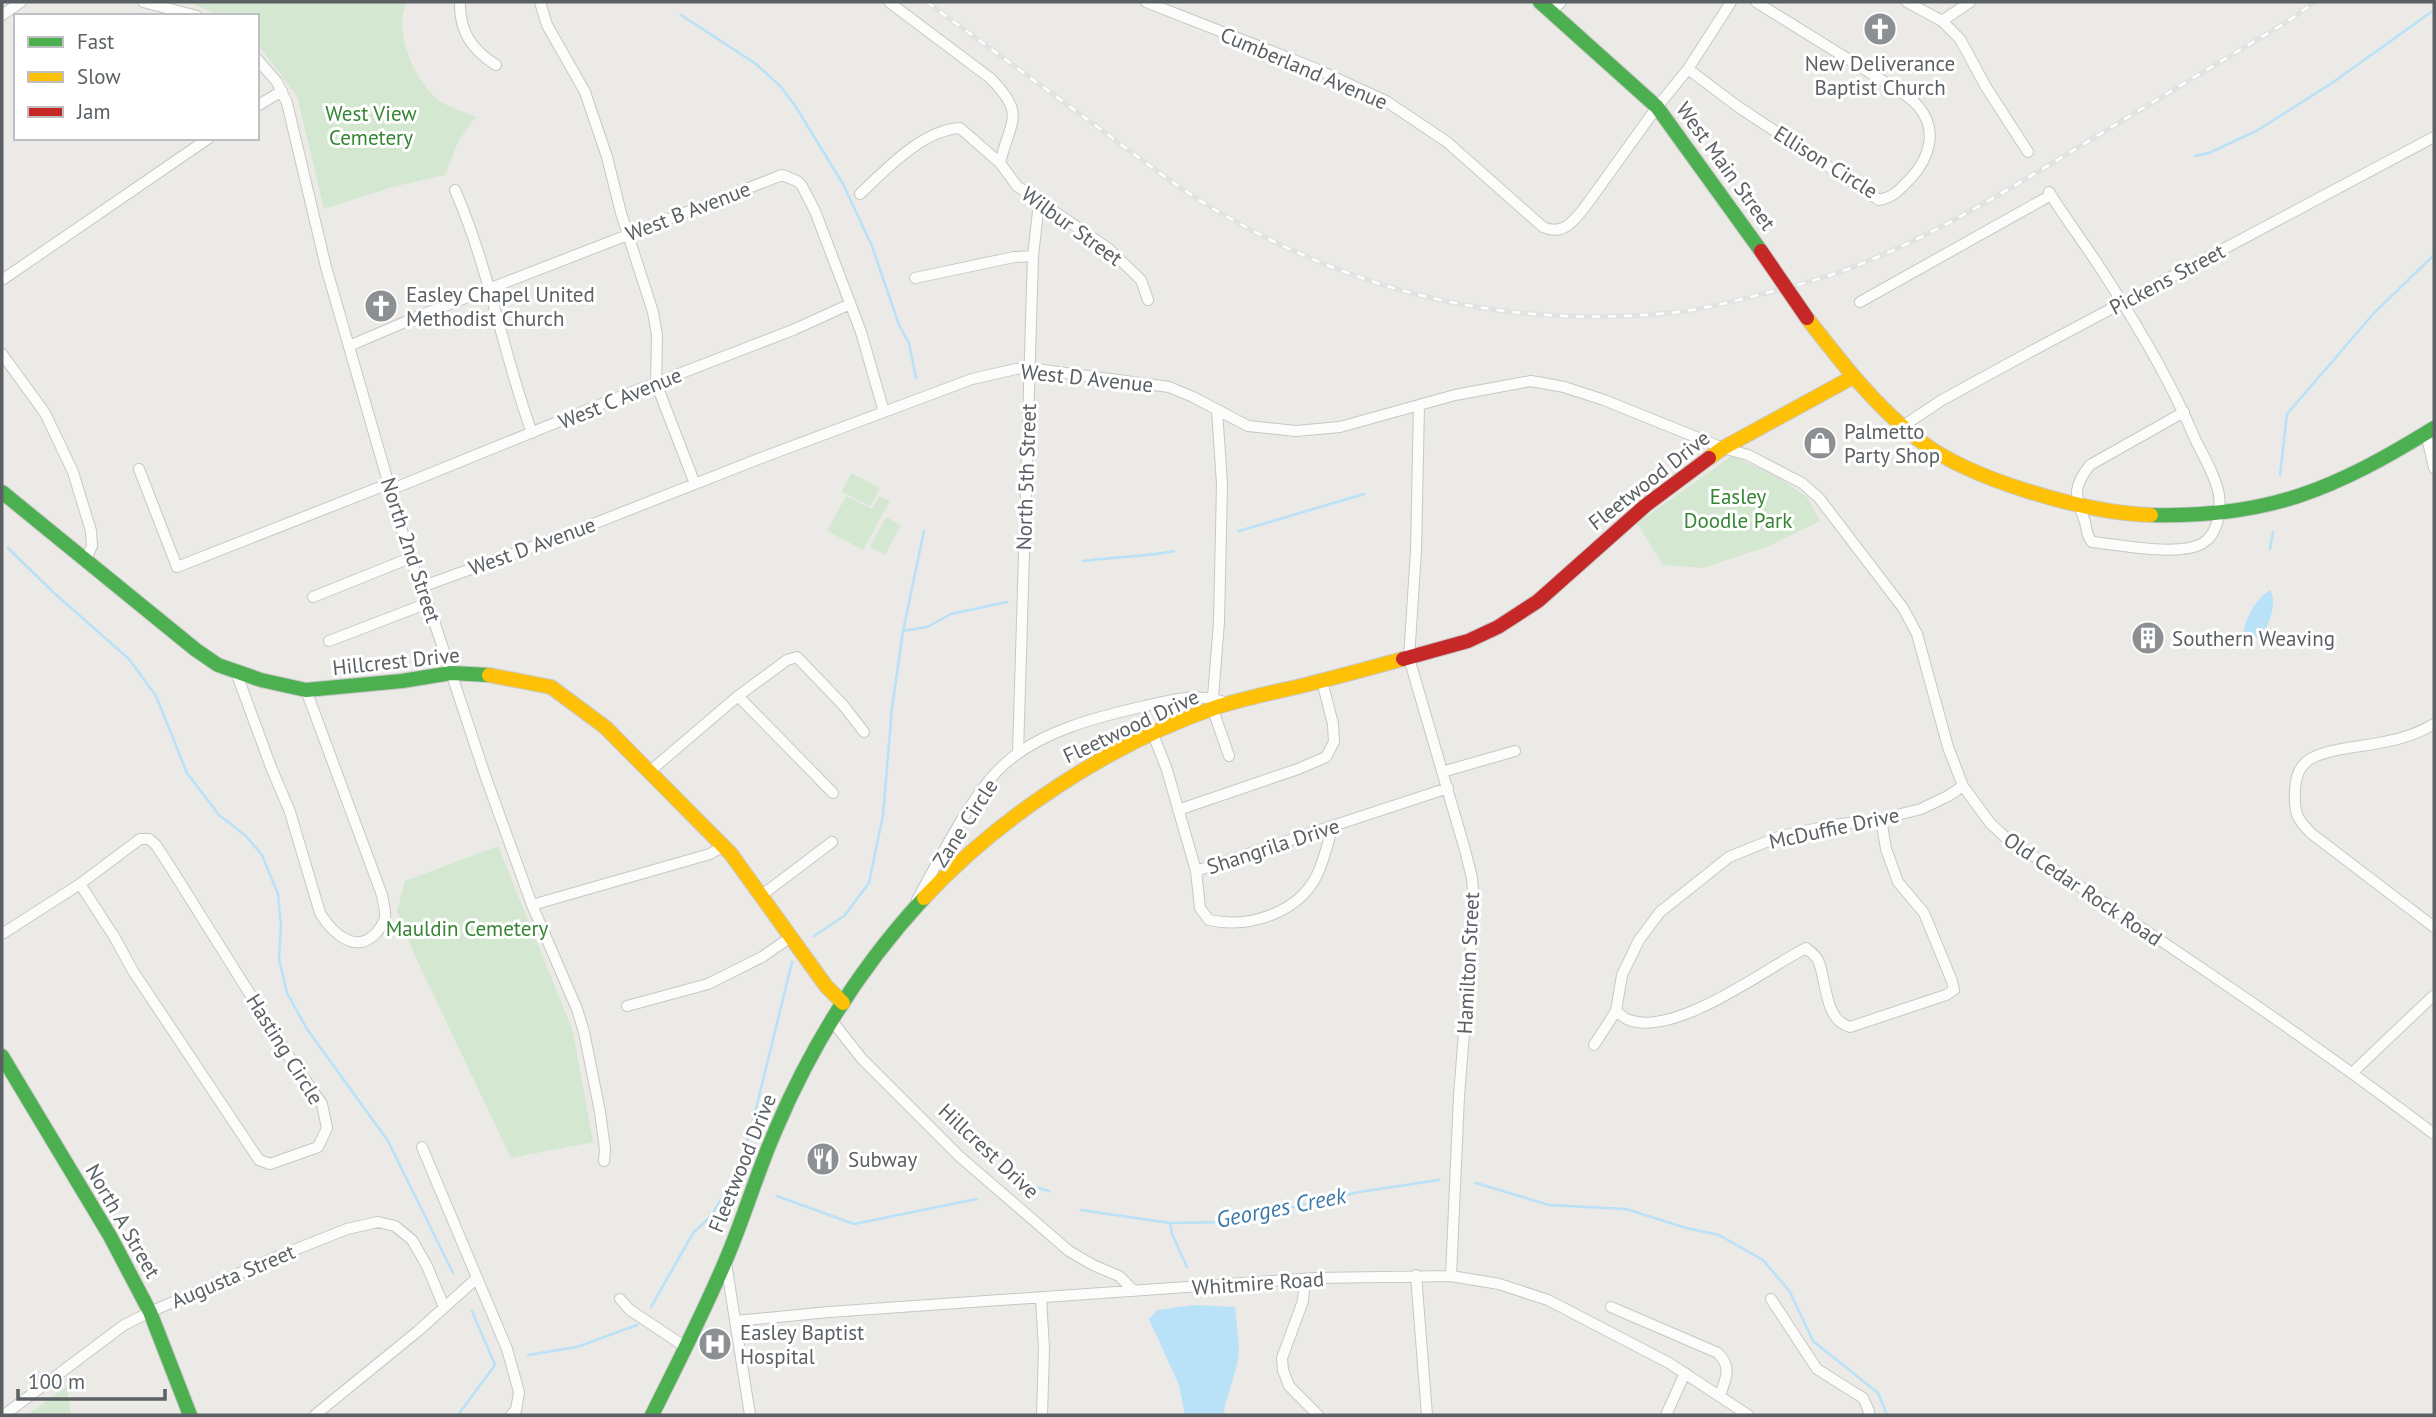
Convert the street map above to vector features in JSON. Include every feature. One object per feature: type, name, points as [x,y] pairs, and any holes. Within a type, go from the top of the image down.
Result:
[{"type":"street","points":[[2,15],[21,2]]},
{"type":"street","points":[[143,2],[189,14]]},
{"type":"street","points":[[460,2],[463,29],[470,43],[496,65]]},
{"type":"street","points":[[540,2],[547,25],[585,92],[607,157],[653,312],[657,335],[656,383],[695,484]]},
{"type":"street","points":[[889,2],[990,78],[1003,92],[1011,104],[1014,116],[1000,163]]},
{"type":"street","name":"Cumberland Avenue","points":[[1146,2],[1314,68],[1386,102],[1447,142],[1543,227],[1551,230],[1564,228],[1572,223],[1657,107]]},
{"type":"street","name":"West Main Street","points":[[1540,2],[1557,7],[1657,107],[1807,318],[1853,377],[1903,426],[1944,456],[2010,485],[2078,506],[2160,515],[2220,513],[2272,505],[2311,493],[2356,474],[2430,431]]},
{"type":"street","points":[[1657,107],[1688,69],[1731,2]]},
{"type":"street","name":"Ellison Circle","points":[[1688,69],[1737,106],[1879,200],[1892,197],[1920,169],[1927,156],[1929,126],[1919,107],[1901,92],[1756,2]]},
{"type":"street","points":[[1907,2],[1942,21],[1960,39],[1986,87],[2028,152]]},
{"type":"street","points":[[1942,21],[1970,2]]},
{"type":"street","name":"North 2nd Street","points":[[259,61],[278,82],[288,103],[326,267],[410,558],[532,905],[577,1009],[600,1112],[604,1161]]},
{"type":"street","points":[[259,105],[282,91]]},
{"type":"street","name":"Wilbur Street","points":[[860,194],[910,149],[947,129],[960,128],[1000,163],[1017,186],[1109,249],[1141,280],[1147,300]]},
{"type":"street","name":"Pickens Street","points":[[1903,426],[1942,400],[2434,137]]},
{"type":"street","points":[[2,280],[206,140]]},
{"type":"street","name":"West B Avenue","points":[[349,346],[782,175],[802,186],[815,211],[861,332],[884,412]]},
{"type":"street","points":[[455,190],[479,249],[515,386],[532,433]]},
{"type":"street","points":[[1860,302],[2050,194],[2123,303],[2184,412],[2219,492],[2220,513],[2212,534],[2204,542],[2189,549],[2146,549],[2092,542],[2087,536],[2078,506],[2080,478],[2090,465],[2184,412]]},
{"type":"street","name":"North 5th Street","points":[[1018,753],[1033,256],[1040,202]]},
{"type":"street","points":[[915,278],[1014,257],[1033,256]]},
{"type":"street","name":"West C Avenue","points":[[139,469],[177,566],[532,433],[780,335],[850,304]]},
{"type":"street","points":[[2,354],[45,413],[73,472],[90,531],[92,546],[86,559]]},
{"type":"street","name":"West D Avenue","points":[[421,587],[565,535],[972,379],[1016,369],[1169,387],[1248,426],[1296,431],[1340,428],[1455,395],[1531,381],[1564,387],[1604,400],[1723,448]]},
{"type":"street","name":"Fleetwood Drive","points":[[652,1415],[687,1348],[801,1075],[832,1021],[891,933],[965,854],[1013,815],[1095,763],[1213,703],[1230,704],[1409,658],[1468,641],[1498,627],[1538,601],[1646,505],[1723,448],[1853,377]]},
{"type":"street","name":"Hamilton Street","points":[[1419,405],[1416,551],[1409,658],[1465,850],[1472,878],[1474,906],[1459,1096],[1451,1276]]},
{"type":"street","points":[[1217,410],[1222,484],[1219,622],[1213,703],[1229,756]]},
{"type":"street","points":[[2430,431],[2434,468]]},
{"type":"street","name":"Old Cedar Rock Road","points":[[1723,448],[1748,455],[1766,464],[1802,483],[1819,498],[1903,608],[1917,634],[1948,747],[1963,786],[1975,805],[2005,837],[2352,1073],[2434,1134]]},
{"type":"street","name":"Hillcrest Drive","points":[[2,492],[196,650],[218,665],[236,672],[306,690],[451,673],[496,675],[551,687],[605,727],[723,846],[762,895],[826,986],[844,1003]]},
{"type":"street","points":[[313,597],[410,558]]},
{"type":"street","points":[[329,640],[428,603]]},
{"type":"street","points":[[649,772],[738,696],[787,660],[797,657],[843,705],[863,732]]},
{"type":"street","points":[[236,672],[290,812],[320,913],[338,934],[356,944],[367,942],[386,916],[382,895],[306,690]]},
{"type":"street","points":[[1178,810],[1326,757],[1334,742],[1333,724],[1322,681]]},
{"type":"street","points":[[738,696],[833,793]]},
{"type":"street","name":"Zane Circle","points":[[911,910],[982,789],[1006,762],[1029,745],[1124,711],[1181,698],[1213,703]]},
{"type":"street","points":[[2434,724],[2398,739],[2342,749],[2310,759],[2299,771],[2294,807],[2300,822],[2312,834],[2434,927]]},
{"type":"street","name":"Shangrila Drive","points":[[1153,734],[1167,770],[1195,872],[1448,788]]},
{"type":"street","points":[[1442,772],[1515,751]]},
{"type":"street","name":"McDuffie Drive","points":[[1594,1045],[1616,1011],[1622,975],[1646,931],[1660,912],[1728,857],[1781,836],[1833,825],[1881,819],[1933,803],[1963,786]]},
{"type":"street","points":[[1616,1011],[1629,1020],[1651,1021],[1680,1017],[1723,998],[1806,948],[1817,957],[1829,1001],[1842,1025],[1850,1027],[1946,995],[1954,989],[1952,981],[1924,913],[1898,882],[1886,849],[1881,819]]},
{"type":"street","points":[[1195,872],[1200,908],[1209,920],[1225,924],[1266,918],[1289,906],[1306,891],[1317,876],[1332,828]]},
{"type":"street","name":"Hasting Circle","points":[[2,934],[80,884],[140,839],[149,839],[156,845],[290,1058],[322,1104],[327,1128],[318,1147],[270,1164],[259,1160],[133,971],[80,884]]},
{"type":"street","points":[[762,895],[832,842]]},
{"type":"street","points":[[532,905],[710,854],[723,846]]},
{"type":"street","points":[[627,1006],[708,984],[754,962],[792,937]]},
{"type":"street","points":[[2352,1073],[2434,995]]},
{"type":"street","name":"Hillcrest Drive","points":[[832,1021],[862,1059],[960,1156],[1069,1251],[1119,1276],[1134,1291]]},
{"type":"street","name":"North A Street","points":[[2,1056],[104,1226],[150,1312],[190,1415]]},
{"type":"street","points":[[422,1147],[507,1349],[519,1391],[516,1410],[511,1415]]},
{"type":"street","name":"Augusta Street","points":[[5,1415],[124,1325],[279,1255],[347,1229],[378,1222],[395,1226],[412,1240],[427,1266],[444,1307]]},
{"type":"street","points":[[725,1261],[750,1415]]},
{"type":"street","points":[[1416,1275],[1427,1415]]},
{"type":"street","name":"Whitmire Road","points":[[735,1321],[1305,1279],[1451,1276],[1499,1284],[1548,1300],[1632,1342],[1748,1415]]},
{"type":"street","points":[[314,1415],[418,1331],[477,1278]]},
{"type":"street","points":[[1305,1279],[1303,1301],[1282,1358],[1283,1370],[1289,1386],[1318,1415]]},
{"type":"street","points":[[620,1298],[630,1310],[687,1348]]},
{"type":"street","points":[[1041,1298],[1044,1349],[1042,1415]]},
{"type":"street","points":[[1771,1299],[1817,1369],[1863,1398],[1868,1415]]},
{"type":"street","points":[[1611,1307],[1718,1353],[1726,1362],[1727,1373],[1720,1396]]},
{"type":"street","points":[[1666,1415],[1685,1373]]},
{"type":"green space","name":"West View Cemetery","points":[[188,2],[407,2],[402,26],[404,41],[422,82],[440,101],[476,117],[459,140],[445,175],[392,187],[324,209],[297,96],[259,46],[259,14],[217,14]]},
{"type":"green space","name":"Easley Doodle Park","points":[[1732,456],[1774,474],[1807,497],[1820,521],[1769,546],[1703,568],[1663,565],[1637,523]]},
{"type":"green space","points":[[851,473],[880,488],[870,506],[842,492]]},
{"type":"green space","points":[[846,496],[872,509],[879,496],[890,501],[863,550],[827,531]]},
{"type":"green space","points":[[886,517],[901,525],[885,555],[870,547]]},
{"type":"green space","name":"Mauldin Cemetery","points":[[498,846],[573,1031],[593,1142],[511,1158],[414,954],[397,911],[405,881]]},
{"type":"green space","points":[[67,1386],[71,1415],[27,1415]]},
{"type":"water","points":[[2270,590],[2273,608],[2266,629],[2258,638],[2244,634],[2252,609]]},
{"type":"water","points":[[1195,1305],[1235,1307],[1239,1349],[1224,1409],[1225,1415],[1185,1415],[1179,1385],[1149,1319],[1157,1310]]},
{"type":"waterway","points":[[2195,156],[2209,153],[2258,130],[2332,83],[2434,10]]},
{"type":"waterway","points":[[681,15],[756,64],[781,87],[796,107],[843,184],[872,246],[899,325],[909,343],[916,378]]},
{"type":"waterway","points":[[2280,475],[2287,414],[2374,313],[2434,255]]},
{"type":"waterway","points":[[1239,531],[1364,494]]},
{"type":"waterway","points":[[814,936],[844,916],[869,883],[883,815],[892,708],[903,631],[924,531]]},
{"type":"waterway","points":[[2270,549],[2273,532]]},
{"type":"waterway","points":[[8,548],[129,659],[156,696],[187,773],[219,815],[246,836],[262,855],[278,894],[281,926],[279,959],[287,993],[307,1029],[388,1141],[453,1273]]},
{"type":"waterway","points":[[1083,561],[1174,551]]},
{"type":"waterway","points":[[903,631],[927,627],[951,614],[1007,602]]},
{"type":"waterway","points":[[651,1307],[693,1233],[710,1217],[735,1178],[752,1125],[792,962]]},
{"type":"waterway","name":"Georges Creek","points":[[1081,1210],[1170,1223],[1227,1222],[1359,1192],[1439,1180]]},
{"type":"waterway","name":"Georges Creek","points":[[1476,1183],[1549,1205],[1626,1209],[1686,1228],[1719,1235],[1763,1260],[1790,1292],[1813,1341],[1878,1393],[1887,1415]]},
{"type":"waterway","name":"Georges Creek","points":[[731,1185],[740,1184]]},
{"type":"waterway","name":"Georges Creek","points":[[1024,1184],[1049,1191]]},
{"type":"waterway","name":"Georges Creek","points":[[777,1196],[854,1224],[977,1199]]},
{"type":"waterway","points":[[1170,1223],[1187,1267]]},
{"type":"waterway","name":"Georges Creek","points":[[458,1415],[495,1365],[472,1311]]},
{"type":"waterway","name":"Georges Creek","points":[[528,1355],[577,1347],[637,1325]]},
{"type":"railway","points":[[927,2],[1152,167],[1244,226],[1347,273],[1400,290],[1509,312],[1564,316],[1621,316],[1702,308],[1798,285],[1857,266],[1946,224],[2020,182],[2285,23],[2315,2]]},
{"type":"traffic: fast","points":[[1540,2],[1657,107],[1761,251]]},
{"type":"traffic: fast","points":[[2151,515],[2231,511],[2300,495],[2365,468],[2434,428]]},
{"type":"traffic: fast","points":[[2,492],[218,665],[261,680],[306,690],[402,681],[451,673],[489,675]]},
{"type":"traffic: fast","points":[[652,1415],[717,1281],[769,1145],[806,1066],[859,978],[924,898]]},
{"type":"traffic: fast","points":[[2,1056],[110,1236],[150,1312],[190,1415]]},
{"type":"traffic: slow","points":[[1807,318],[1873,398],[1903,427],[1941,455],[1998,481],[2030,492],[2094,508],[2151,515]]},
{"type":"traffic: slow","points":[[1709,458],[1853,377]]},
{"type":"traffic: slow","points":[[924,898],[954,868],[1022,811],[1059,785],[1137,740],[1217,707],[1403,659]]},
{"type":"traffic: slow","points":[[489,675],[551,687],[605,727],[731,854],[826,986],[843,1003]]},
{"type":"traffic: jam","points":[[1761,251],[1807,318]]},
{"type":"traffic: jam","points":[[1403,659],[1468,641],[1498,627],[1538,601],[1646,505],[1709,458]]},
{"type":"place","name":"New Deliverance Baptist Church","points":[[1880,29]]},
{"type":"place","name":"Easley Chapel United Methodist Church","points":[[381,306]]},
{"type":"place","name":"Palmetto Party Shop","points":[[1820,443]]},
{"type":"place","name":"Southern Weaving","points":[[2148,638]]},
{"type":"place","name":"Subway","points":[[823,1159]]},
{"type":"place","name":"Easley Baptist Hospital","points":[[715,1344]]}]
